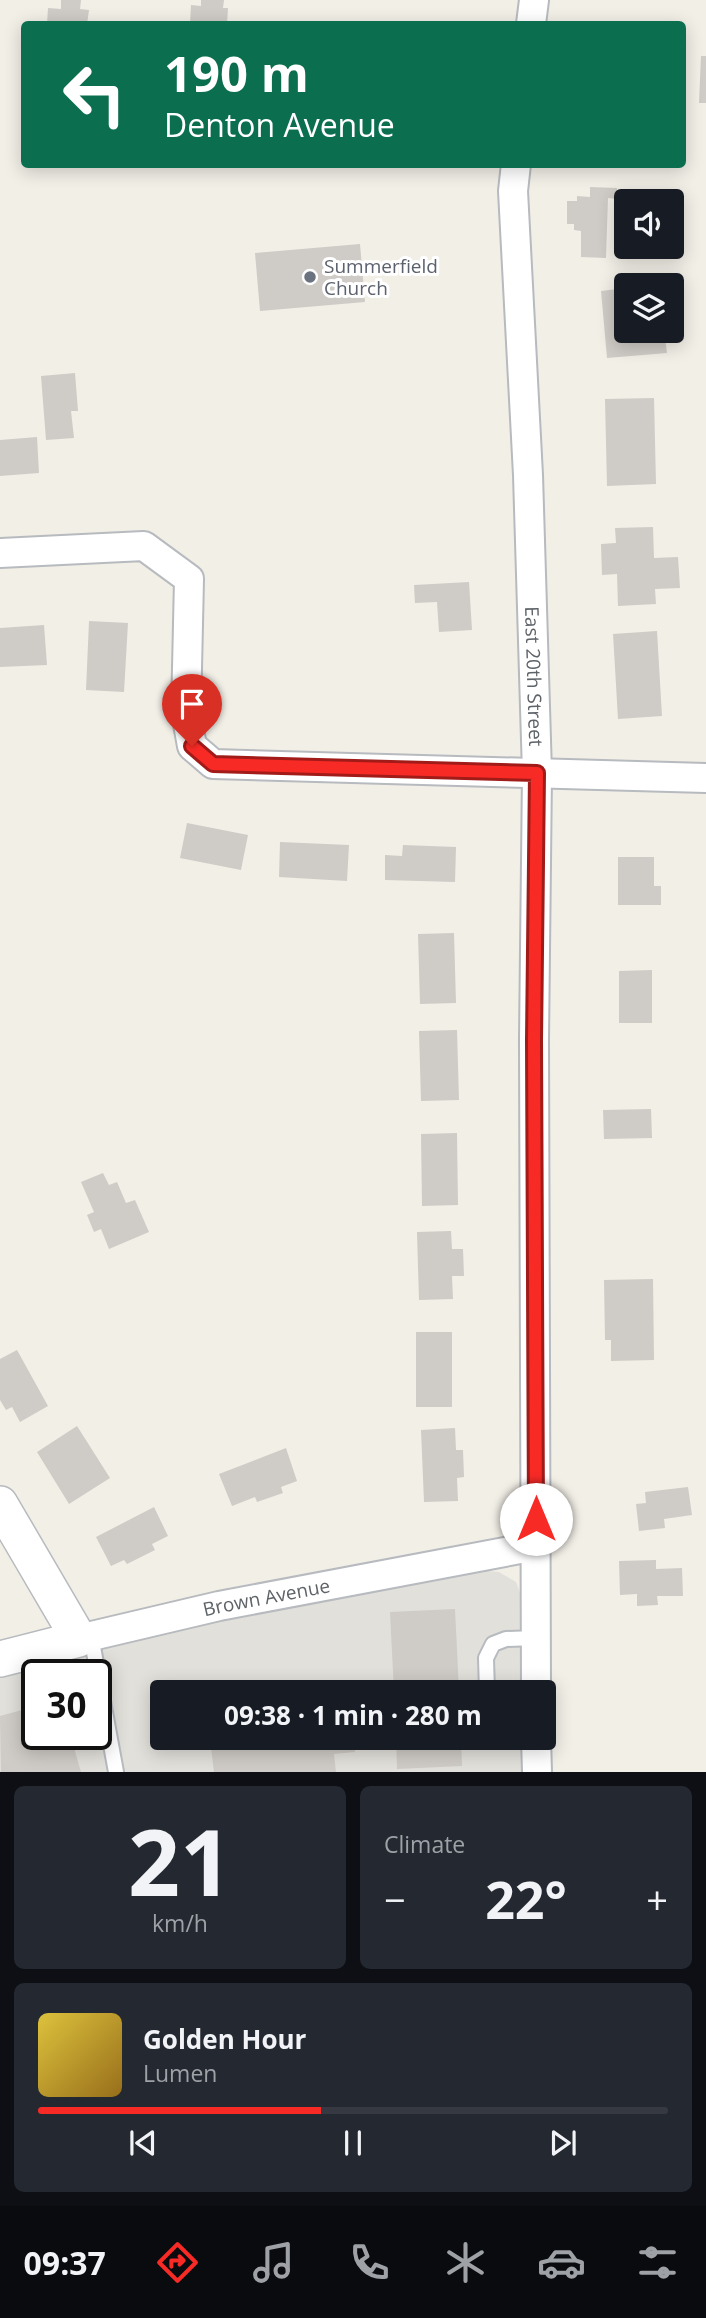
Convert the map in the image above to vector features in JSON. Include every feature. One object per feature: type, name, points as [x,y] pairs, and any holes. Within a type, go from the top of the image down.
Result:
[{"type":"street","points":[[531,21],[534,0]]},
{"type":"street","name":"East 20th Street","points":[[516,168],[513,191],[528,475],[537,773],[534,1026],[536,1680]]},
{"type":"street","points":[[0,553],[144,546],[189,579],[186,713],[192,746],[213,764],[706,778]]},
{"type":"street","points":[[0,1504],[85,1637]]},
{"type":"street","name":"Brown Avenue","points":[[0,1659],[219,1606],[536,1546]]},
{"type":"street","points":[[537,1750],[537,1772]]},
{"type":"lane","points":[[85,1637],[117,1772]]},
{"type":"lane","points":[[487,1680],[486,1658],[493,1644],[506,1639],[536,1638]]},
{"type":"lane","points":[[530,1772],[537,1772]]},
{"type":"shaded area","points":[[477,1570],[499,1572],[516,1582],[521,1595],[521,1680],[150,1680],[150,1750],[522,1750],[522,1772],[0,1772],[0,1671],[21,1666],[21,1750],[112,1750],[112,1659],[52,1659],[262,1610]]},
{"type":"building","points":[[61,0],[81,0],[80,9],[89,10],[87,21],[47,21],[48,8],[61,9]]},
{"type":"building","points":[[201,0],[224,0],[223,8],[228,8],[227,21],[190,21],[191,5],[201,6]]},
{"type":"building","points":[[701,56],[706,56],[706,103],[699,103]]},
{"type":"building","points":[[590,187],[617,188],[614,189],[614,199],[608,198],[606,258],[581,257],[581,231],[574,230],[574,224],[567,224],[567,201],[577,201],[577,196],[590,197]]},
{"type":"building","name":"Summerfield Church","points":[[360,244],[365,302],[260,311],[255,253]]},
{"type":"building","points":[[614,289],[614,343],[666,343],[667,353],[607,358],[601,291]]},
{"type":"building","points":[[75,373],[78,411],[71,411],[74,438],[46,440],[41,376]]},
{"type":"building","points":[[654,398],[656,484],[607,486],[605,399]]},
{"type":"building","points":[[37,437],[39,473],[0,476],[0,440]]},
{"type":"building","points":[[653,527],[654,558],[678,557],[680,588],[655,589],[656,604],[618,606],[617,574],[602,575],[601,544],[616,543],[615,528]]},
{"type":"building","points":[[469,582],[472,630],[439,632],[437,602],[415,603],[414,585]]},
{"type":"building","points":[[89,621],[128,623],[124,692],[86,690]]},
{"type":"building","points":[[44,625],[47,665],[0,667],[0,628]]},
{"type":"building","points":[[657,631],[662,716],[618,719],[613,634]]},
{"type":"building","points":[[187,823],[248,835],[241,870],[180,858]]},
{"type":"building","points":[[280,842],[349,845],[347,881],[279,877]]},
{"type":"building","points":[[403,845],[456,847],[455,882],[385,880],[385,855],[402,856]]},
{"type":"building","points":[[618,857],[654,857],[654,886],[661,886],[661,905],[618,905]]},
{"type":"building","points":[[454,933],[456,1003],[420,1004],[418,934]]},
{"type":"building","points":[[652,970],[652,1023],[619,1023],[619,971]]},
{"type":"building","points":[[457,1030],[459,1100],[421,1101],[419,1031]]},
{"type":"building","points":[[651,1109],[652,1138],[604,1139],[603,1110]]},
{"type":"building","points":[[457,1133],[458,1205],[422,1206],[421,1134]]},
{"type":"building","points":[[103,1173],[109,1185],[117,1182],[126,1203],[135,1200],[149,1232],[109,1249],[101,1229],[94,1232],[87,1215],[94,1212],[81,1182]]},
{"type":"building","points":[[451,1231],[452,1249],[463,1249],[464,1276],[452,1276],[453,1299],[419,1300],[417,1232]]},
{"type":"building","points":[[653,1279],[654,1360],[611,1361],[611,1340],[605,1340],[604,1280]]},
{"type":"building","points":[[416,1332],[452,1332],[452,1407],[416,1407]]},
{"type":"building","points":[[17,1350],[48,1406],[20,1422],[12,1407],[6,1410],[0,1400],[0,1359]]},
{"type":"building","points":[[77,1426],[110,1478],[69,1504],[37,1452]]},
{"type":"building","points":[[455,1428],[456,1450],[463,1450],[464,1477],[457,1478],[458,1501],[424,1502],[421,1430]]},
{"type":"building","points":[[286,1448],[297,1481],[281,1487],[283,1493],[257,1502],[255,1497],[232,1506],[219,1474]]},
{"type":"building","points":[[688,1487],[692,1515],[664,1519],[665,1528],[639,1531],[636,1504],[646,1503],[645,1492]]},
{"type":"building","points":[[154,1507],[168,1536],[152,1544],[155,1550],[127,1564],[124,1560],[111,1566],[96,1537]]},
{"type":"building","points":[[656,1560],[656,1569],[682,1568],[683,1596],[657,1596],[658,1605],[637,1606],[637,1594],[620,1595],[619,1561]]},
{"type":"building","points":[[455,1609],[458,1680],[393,1680],[390,1612]]},
{"type":"building","points":[[21,1710],[21,1750],[75,1750],[81,1772],[1,1772],[0,1716]]},
{"type":"building","points":[[211,1750],[355,1750],[334,1754],[336,1772],[214,1772]]},
{"type":"building","points":[[396,1750],[461,1750],[462,1766],[397,1769]]},
{"type":"place","name":"Summerfield Church","points":[[310,277]]},
{"type":"route","points":[[192,746],[213,764],[537,773],[534,1040],[536,1519]]}]
